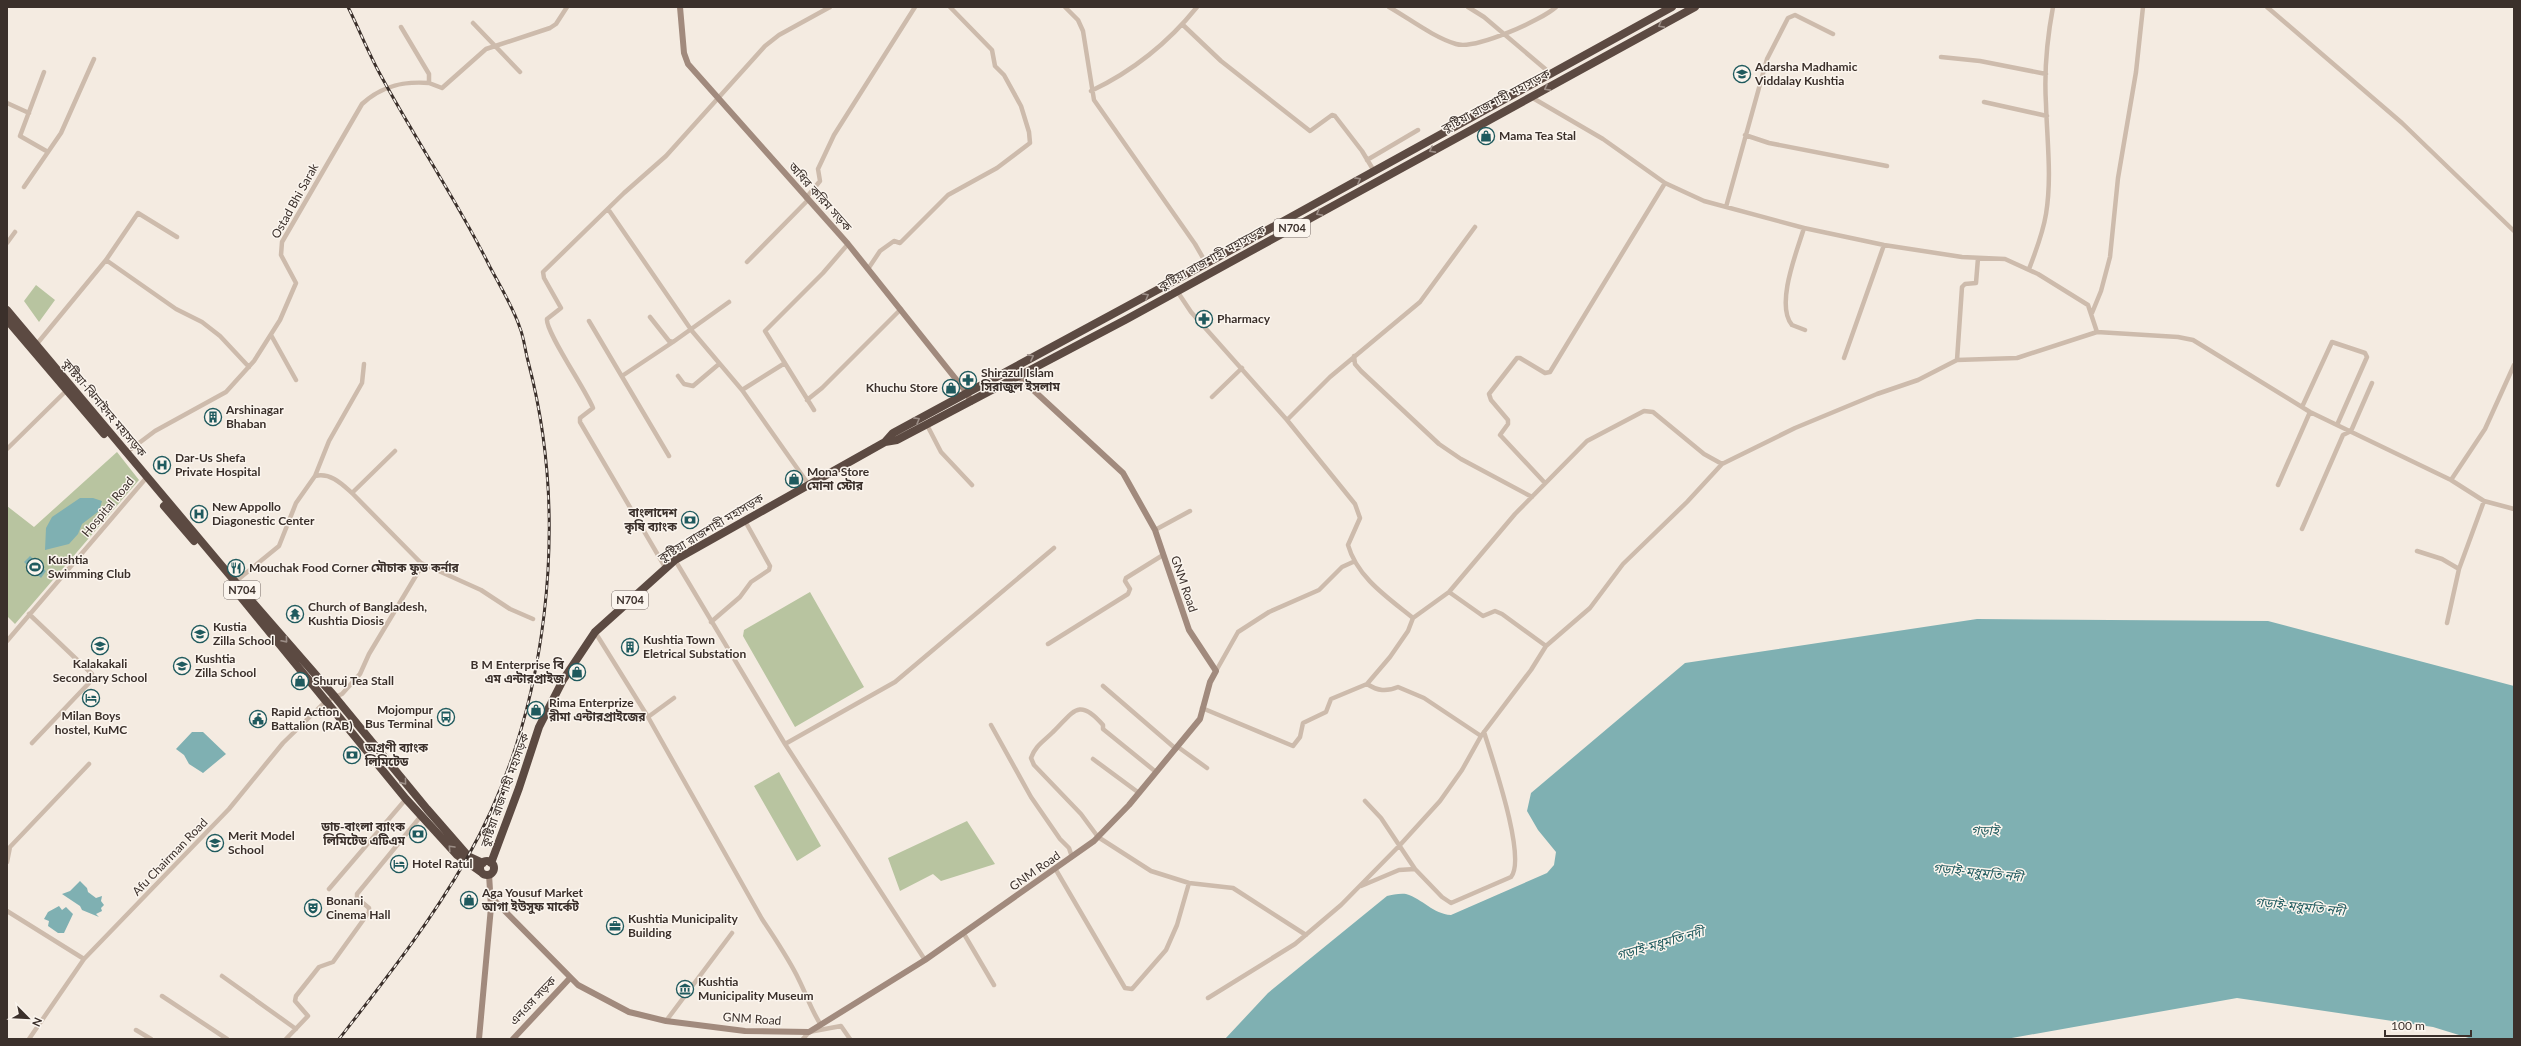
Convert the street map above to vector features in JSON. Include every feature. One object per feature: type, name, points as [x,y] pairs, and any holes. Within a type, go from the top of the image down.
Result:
[{"type":"highway","name":"কুষ্টিয়া রাজশাহী মহাসড়ক","points":[[885,442],[892,433],[1185,275],[1672,7]]},
{"type":"highway","name":"কুষ্টিয়া রাজশাহী মহাসড়ক","points":[[487,863],[543,719],[563,680],[595,632],[665,567],[745,520],[885,442],[897,440],[972,402],[1695,7]]},
{"type":"highway","points":[[1583,56],[1587,66]]},
{"type":"highway","points":[[1466,120],[1470,129]]},
{"type":"highway","points":[[1334,192],[1339,202]]},
{"type":"highway","points":[[1185,275],[1190,284]]},
{"type":"highway","name":"কুষ্টিয়া-ঝিনাইদহ মহাসড়ক","points":[[7,310],[36,345],[69,389]]},
{"type":"highway","name":"কুষ্টিয়া-ঝিনাইদহ মহাসড়ক","points":[[7,320],[69,389],[145,478],[421,816],[438,828],[468,856],[487,863]]},
{"type":"highway","name":"কুষ্টিয়া-ঝিনাইদহ মহাসড়ক","points":[[111,438],[127,452],[145,478]]},
{"type":"highway","name":"কুষ্টিয়া-ঝিনাইদহ মহাসড়ক","points":[[195,539],[235,582],[335,697],[393,768],[464,862],[485,873]]},
{"type":"highway","points":[[359,741],[366,735]]},
{"type":"highway","points":[[386,774],[393,768]]},
{"type":"highway","points":[[487,863],[493,869],[485,873],[480,868],[487,863]]},
{"type":"street","points":[[401,27],[429,74],[429,83],[442,88],[486,48],[550,28],[556,24],[567,7]]},
{"type":"street","name":"অধির করিম সড়ক","points":[[680,7],[684,53],[688,64],[848,244],[967,393],[972,402]]},
{"type":"street","points":[[665,567],[580,422],[580,418],[593,408],[546,324],[548,319],[562,308],[544,278],[546,267],[580,238],[608,209],[666,156],[765,46],[779,35],[830,7]]},
{"type":"street","points":[[747,262],[807,199],[820,181],[818,169],[834,135],[915,7]]},
{"type":"street","points":[[868,269],[880,251],[894,241],[900,243],[948,194],[997,168],[1030,143],[1029,132],[1021,106],[1004,74],[995,66],[992,50],[950,7]]},
{"type":"street","points":[[1065,7],[1078,20],[1083,31],[1092,91],[1102,114],[1195,244],[1206,263]]},
{"type":"street","points":[[1092,91],[1137,66],[1182,24],[1197,7]]},
{"type":"street","points":[[1389,7],[1456,44],[1462,45],[1504,34],[1536,21],[1556,7]]},
{"type":"street","points":[[1468,7],[1504,34],[1550,73]]},
{"type":"street","points":[[2029,269],[2041,238],[2046,212],[2046,54],[2053,7]]},
{"type":"street","points":[[2092,313],[2101,291],[2110,257],[2118,178],[2136,79],[2142,7]]},
{"type":"street","points":[[2268,7],[2402,123],[2514,231]]},
{"type":"street","points":[[1726,207],[1767,59],[1788,18],[1795,15],[1833,34]]},
{"type":"street","points":[[473,24],[496,45],[520,72]]},
{"type":"street","points":[[1182,24],[1221,61],[1310,131],[1332,115],[1335,116],[1374,171]]},
{"type":"street","points":[[1941,57],[1980,61],[2046,74]]},
{"type":"street","points":[[24,187],[61,133],[94,59]]},
{"type":"street","points":[[44,72],[20,136],[48,152]]},
{"type":"street","name":"Ostad Bhi Sarak","points":[[127,452],[155,431],[226,392],[249,367],[271,335],[296,283],[281,255],[282,242],[362,104],[372,95],[396,85],[406,82],[429,83]]},
{"type":"street","points":[[1530,96],[1603,139],[1665,183],[1704,201],[1804,228],[1884,245],[1978,258],[2005,259],[2029,269],[2082,300],[2088,305],[2092,313],[2097,332]]},
{"type":"street","points":[[1984,102],[2047,116]]},
{"type":"street","points":[[7,103],[29,113]]},
{"type":"street","points":[[1367,160],[1418,130]]},
{"type":"street","points":[[1746,135],[1769,143],[1887,166]]},
{"type":"street","points":[[1545,483],[1502,437],[1502,431],[1509,422],[1491,400],[1489,394],[1517,358],[1520,358],[1545,373],[1550,372],[1665,183]]},
{"type":"street","points":[[608,209],[692,331],[742,390],[810,485]]},
{"type":"street","points":[[36,345],[106,260],[138,213],[177,237]]},
{"type":"street","points":[[1287,420],[1354,356],[1420,302],[1475,227]]},
{"type":"street","points":[[1804,228],[1788,282],[1786,309],[1792,325],[1805,330]]},
{"type":"street","points":[[7,243],[15,232]]},
{"type":"street","points":[[814,410],[765,331],[766,328],[823,273],[848,244]]},
{"type":"street","points":[[1844,358],[1884,245]]},
{"type":"street","points":[[1957,360],[1962,287],[1965,284],[1976,283],[1978,258]]},
{"type":"street","points":[[106,260],[176,309],[202,322],[220,336],[249,367]]},
{"type":"street","points":[[1177,291],[1191,312],[1287,420],[1359,511],[1358,526],[1348,545],[1353,562],[1380,592],[1413,618]]},
{"type":"street","points":[[622,376],[692,331],[729,302]]},
{"type":"street","points":[[807,400],[822,388],[901,310]]},
{"type":"street","points":[[650,317],[669,341],[673,342]]},
{"type":"street","points":[[589,321],[669,456]]},
{"type":"street","points":[[1208,998],[1306,936],[1358,887],[1400,844],[1440,801],[1462,770],[1482,734],[1531,670],[1546,646],[1590,608],[1623,564],[1687,502],[1722,464],[1795,428],[1877,394],[1918,380],[1957,360],[2030,356],[2097,332],[2178,337],[2193,340],[2310,412],[2451,480],[2484,500],[2514,509]]},
{"type":"street","points":[[271,335],[296,380]]},
{"type":"street","points":[[2302,407],[2332,342],[2365,353],[2367,357],[2337,425]]},
{"type":"street","points":[[1354,356],[1355,364],[1361,371],[1439,444],[1461,460],[1532,497]]},
{"type":"street","points":[[742,390],[785,363]]},
{"type":"street","points":[[235,582],[279,546],[296,503],[315,476],[330,441],[362,383],[364,364]]},
{"type":"street","points":[[678,376],[684,384],[693,386],[719,364]]},
{"type":"street","points":[[2451,480],[2485,429],[2514,365]]},
{"type":"street","points":[[1212,397],[1242,368]]},
{"type":"street","name":"GNM Road","points":[[491,897],[578,985],[629,1012],[666,1021],[745,1031],[809,1032],[964,934],[1056,870],[1098,837],[1139,793],[1200,719],[1210,682],[1216,671],[1189,630],[1155,530],[1123,473],[1018,376]]},
{"type":"street","points":[[2302,529],[2343,435],[2351,431],[2372,383]]},
{"type":"street","points":[[7,449],[69,389]]},
{"type":"street","points":[[1202,708],[1293,746],[1300,737],[1303,723],[1326,712],[1331,699],[1367,684],[1390,657],[1408,631],[1413,618],[1449,592],[1532,497],[1590,439],[1644,412],[1653,412],[1704,454],[1722,464]]},
{"type":"street","points":[[2278,485],[2310,412]]},
{"type":"street","points":[[927,425],[941,452],[972,485]]},
{"type":"street","points":[[352,493],[395,451]]},
{"type":"street","points":[[315,476],[328,476],[352,493],[413,558],[481,590],[510,609],[533,618]]},
{"type":"street","name":"Hospital Road","points":[[7,641],[145,478]]},
{"type":"street","points":[[2447,623],[2459,569],[2484,500]]},
{"type":"street","points":[[1155,530],[1190,511]]},
{"type":"street","points":[[711,622],[740,597],[751,582],[769,570],[770,566],[745,520]]},
{"type":"street","points":[[785,744],[895,682],[1054,548]]},
{"type":"street","points":[[2417,551],[2442,560],[2459,569]]},
{"type":"street","points":[[1048,644],[1128,594],[1130,589],[1125,581],[1126,578],[1163,556]]},
{"type":"street","points":[[675,560],[785,744],[925,960]]},
{"type":"street","points":[[1216,671],[1238,632],[1269,612],[1320,590],[1342,567],[1353,562]]},
{"type":"street","name":"Afu Chairman Road","points":[[29,1039],[84,959],[193,848],[283,743],[326,701],[342,694],[360,674],[369,654],[423,564]]},
{"type":"street","points":[[1449,592],[1483,616],[1495,611],[1502,614],[1546,646]]},
{"type":"street","points":[[29,614],[92,674],[89,683],[32,743]]},
{"type":"street","points":[[595,632],[648,717],[762,919],[800,980],[809,1007],[821,1025]]},
{"type":"street","points":[[1365,802],[1381,818],[1400,844],[1415,869],[1442,897],[1451,903],[1511,877],[1514,873],[1516,866],[1513,836],[1482,734],[1424,698],[1398,687],[1388,691],[1375,689],[1367,684]]},
{"type":"street","points":[[1103,686],[1177,748],[1207,768]]},
{"type":"street","points":[[648,717],[674,698]]},
{"type":"street","points":[[1156,772],[1103,729],[1103,725],[1086,709],[1078,709],[1066,717],[1054,731],[1034,749],[1031,758],[1034,765],[1081,814],[1098,837],[1151,870],[1191,883],[1233,888],[1306,936]]},
{"type":"street","points":[[991,726],[1031,797],[1060,839],[1069,848],[1072,857]]},
{"type":"street","points":[[1093,759],[1139,793]]},
{"type":"street","points":[[7,862],[10,847],[89,764]]},
{"type":"street","points":[[329,889],[406,799]]},
{"type":"street","points":[[286,1039],[308,1016],[295,1000],[296,996],[320,967],[332,962],[369,912],[369,908],[357,898],[357,894],[421,816]]},
{"type":"street","points":[[1358,887],[1399,870],[1415,869]]},
{"type":"street","points":[[1056,870],[1125,988],[1132,989],[1166,950],[1177,925],[1191,883]]},
{"type":"street","points":[[479,1039],[491,897],[485,873]]},
{"type":"street","points":[[7,911],[84,959]]},
{"type":"street","points":[[666,1021],[732,933]]},
{"type":"street","points":[[964,934],[994,985]]},
{"type":"street","points":[[222,976],[296,1029]]},
{"type":"street","name":"এনএস সড়ক","points":[[513,1039],[570,978]]},
{"type":"street","points":[[162,996],[227,1039]]},
{"type":"street","points":[[803,1039],[809,1032],[841,1026],[850,1039]]},
{"type":"street","points":[[136,1030],[151,1039]]},
{"type":"green space","points":[[36,285],[55,300],[39,322],[24,301]]},
{"type":"green space","points":[[117,452],[139,480],[15,624],[7,616],[7,506],[34,527]]},
{"type":"green space","points":[[810,592],[864,687],[795,727],[743,636],[744,630]]},
{"type":"green space","points":[[779,772],[821,846],[797,861],[754,786]]},
{"type":"green space","points":[[967,821],[995,864],[941,881],[933,874],[900,891],[888,858]]},
{"type":"water","points":[[80,498],[93,498],[102,501],[99,511],[82,524],[78,534],[69,544],[45,550],[46,528],[52,517]]},
{"type":"water","name":"Kushtia Swimming Club","points":[[30,556],[46,571],[41,578],[24,562]]},
{"type":"water","name":"গড়াই","points":[[1977,619],[2268,621],[2514,686],[2514,1039],[2472,1039],[2433,1027],[2237,998],[2006,1039],[1225,1039],[1268,993],[1387,896],[1406,894],[1418,899],[1439,912],[1451,915],[1547,873],[1554,865],[1556,852],[1538,830],[1527,811],[1531,793],[1685,663]]},
{"type":"water","points":[[192,732],[203,732],[226,754],[203,773],[189,764],[184,755],[176,749]]},
{"type":"water","points":[[80,881],[87,888],[88,892],[96,898],[102,896],[101,901],[104,905],[101,908],[102,911],[96,914],[99,917],[82,910],[80,906],[62,894],[70,891]]},
{"type":"water","points":[[59,906],[62,910],[66,907],[73,914],[64,933],[58,933],[48,926],[49,921],[44,919],[48,912]]},
{"type":"railway","points":[[339,1039],[390,973],[438,905],[467,858],[495,802],[517,742],[533,679],[544,615],[549,550],[548,485],[541,422],[523,340],[517,320],[464,218],[380,74],[348,7]]},
{"type":"place","name":"Adarsha Madhamic Viddalay Kushtia","points":[[1742,74]]},
{"type":"place","name":"Mama Tea Stal","points":[[1486,136]]},
{"type":"place","name":"Pharmacy","points":[[1204,319]]},
{"type":"place","name":"Shirazul Islam সিরাজুল ইসলাম","points":[[968,380]]},
{"type":"place","name":"Khuchu Store","points":[[951,388]]},
{"type":"place","name":"Arshinagar Bhaban","points":[[213,417]]},
{"type":"place","name":"Dar-Us Shefa Private Hospital","points":[[162,465]]},
{"type":"place","name":"Mona Store মোনা স্টোর","points":[[794,479]]},
{"type":"place","name":"New Appollo Diagonestic Center","points":[[199,514]]},
{"type":"place","name":"বাংলাদেশ কৃষি ব্যাংক","points":[[690,520]]},
{"type":"place","name":"Kushtia Swimming Club","points":[[35,567]]},
{"type":"place","name":"Mouchak Food Corner মৌচাক ফুড কর্নার","points":[[236,568]]},
{"type":"place","name":"Church of Bangladesh, Kushtia Diosis","points":[[295,614]]},
{"type":"place","name":"Kustia Zilla School","points":[[200,634]]},
{"type":"place","name":"Kalakakali Secondary School","points":[[100,646]]},
{"type":"place","name":"Kushtia Town Eletrical Substation","points":[[630,647]]},
{"type":"place","name":"Kushtia Zilla School","points":[[182,666]]},
{"type":"place","name":"B M Enterprise বি এম এন্টারপ্রাইজ","points":[[577,672]]},
{"type":"place","name":"Shuruj Tea Stall","points":[[300,681]]},
{"type":"place","name":"Milan Boys hostel, KuMC","points":[[91,698]]},
{"type":"place","name":"Rima Enterprize রীমা এন্টারপ্রাইজের","points":[[536,710]]},
{"type":"place","name":"Mojompur Bus Terminal","points":[[446,717]]},
{"type":"place","name":"Rapid Action Battalion (RAB)","points":[[258,719]]},
{"type":"place","name":"অগ্রণী ব্যাংক লিমিটেড","points":[[352,755]]},
{"type":"place","name":"ডাচ-বাংলা ব্যাংক লিমিটেড এটিএম","points":[[418,834]]},
{"type":"place","name":"Merit Model School","points":[[215,843]]},
{"type":"place","name":"Hotel Ratul","points":[[399,864]]},
{"type":"place","name":"Aga Yousuf Market আগা ইউসুফ মার্কেট","points":[[469,900]]},
{"type":"place","name":"Bonani Cinema Hall","points":[[313,908]]},
{"type":"place","name":"Kushtia Municipality Building","points":[[615,926]]},
{"type":"place","name":"Kushtia Municipality Museum","points":[[685,989]]},
{"type":"water label","name":"গড়াই-মধুমতি নদী","points":[[1978,872]]},
{"type":"water label","name":"গড়াই-মধুমতি নদী","points":[[2300,906]]},
{"type":"water label","name":"গড়াই-মধুমতি নদী","points":[[1660,943]]}]
